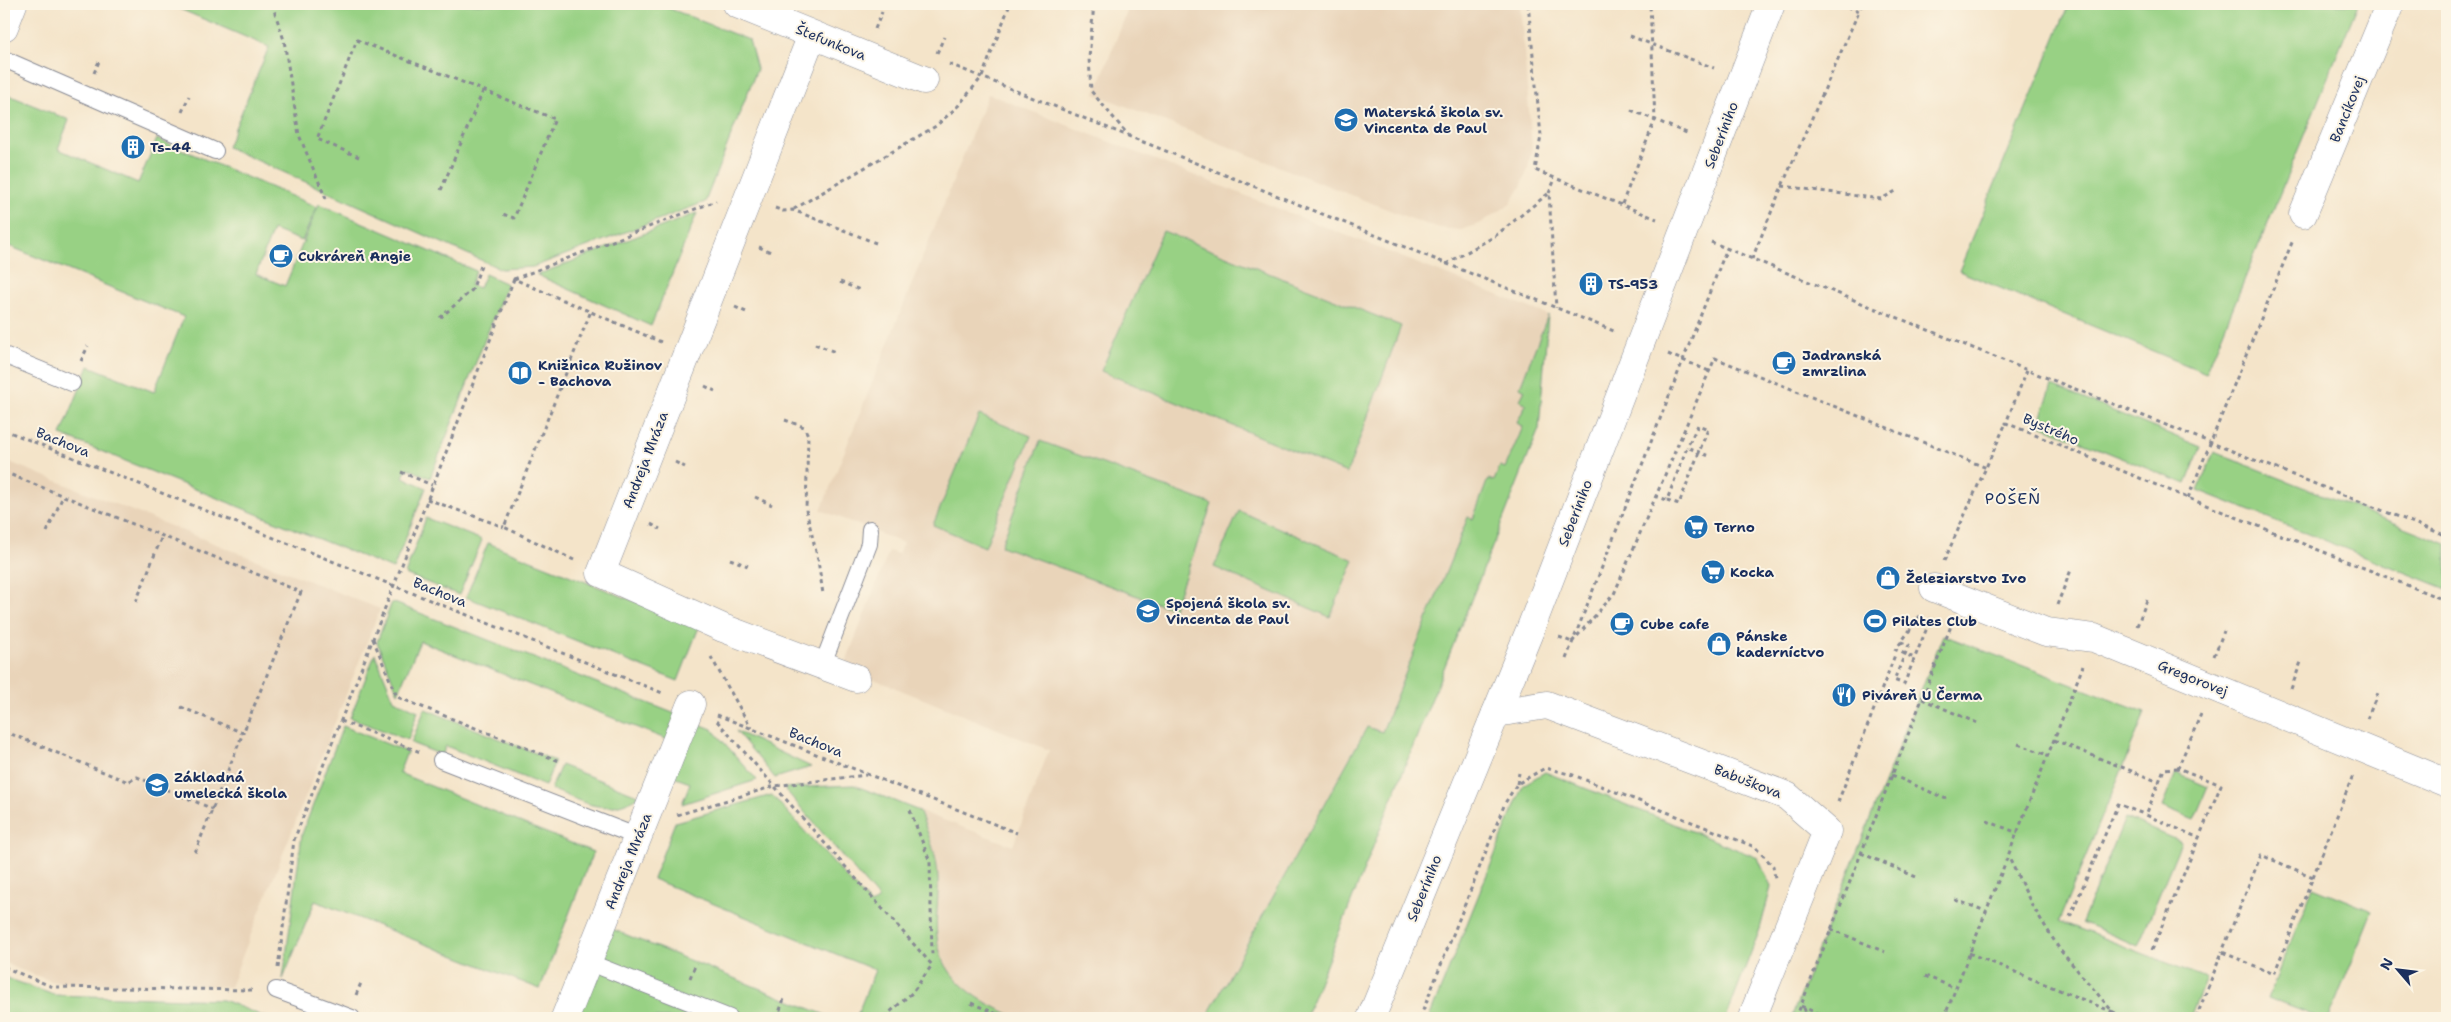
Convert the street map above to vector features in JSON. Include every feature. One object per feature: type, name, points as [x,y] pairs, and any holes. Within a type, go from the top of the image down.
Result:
[{"type":"street","points":[[4,26],[12,4]]},
{"type":"street","name":"Štefunkova","points":[[738,4],[812,35],[929,70]]},
{"type":"street","name":"Seberíniho","points":[[1371,1018],[1496,713],[1772,4]]},
{"type":"street","name":"Bancíkovej","points":[[2303,214],[2390,4]]},
{"type":"street","name":"Andreja Mráza","points":[[601,573],[812,35]]},
{"type":"street","points":[[601,573],[722,628],[856,678]]},
{"type":"street","name":"Gregorovej","points":[[1934,588],[2046,632],[2094,638],[2212,674],[2365,736],[2447,783]]},
{"type":"street","name":"Babuškova","points":[[1496,713],[1547,705],[1788,796],[1827,831]]},
{"type":"street","name":"Andreja Mráza","points":[[565,1018],[638,837],[699,707]]},
{"type":"street","points":[[1752,1018],[1827,831]]},
{"type":"lane","points":[[4,59],[215,151]]},
{"type":"lane","points":[[4,355],[72,383]]},
{"type":"lane","points":[[822,666],[869,544],[870,529]]},
{"type":"lane","points":[[441,760],[638,837]]},
{"type":"lane","points":[[588,962],[730,1018]]},
{"type":"lane","points":[[276,990],[352,1018]]},
{"type":"path","points":[[272,4],[284,40],[299,135],[326,199]]},
{"type":"path","points":[[4,967],[53,987],[276,990],[294,840],[394,586],[426,498],[514,279],[717,200],[748,198],[783,211],[793,210],[936,126],[958,106],[982,76],[1010,4]]},
{"type":"path","points":[[1094,4],[1089,58],[1091,91],[1130,136]]},
{"type":"path","points":[[1528,4],[1541,136],[1535,170],[1684,230]]},
{"type":"path","points":[[1622,204],[1655,120],[1650,4]]},
{"type":"path","points":[[1840,4],[1859,11]]},
{"type":"path","points":[[1752,259],[1862,4]]},
{"type":"path","points":[[872,34],[882,12]]},
{"type":"path","points":[[1630,36],[1743,79]]},
{"type":"path","points":[[929,70],[944,37]]},
{"type":"path","points":[[359,157],[317,139],[357,40],[555,119],[514,218],[503,214]]},
{"type":"path","points":[[947,63],[1709,371]]},
{"type":"path","points":[[441,190],[483,91]]},
{"type":"path","points":[[1631,110],[1717,146]]},
{"type":"path","points":[[1555,179],[1549,193],[1556,308]]},
{"type":"path","points":[[1782,186],[1881,199],[1896,191]]},
{"type":"path","points":[[1446,264],[1495,236],[1549,193]]},
{"type":"path","points":[[793,210],[876,243]]},
{"type":"path","points":[[2188,498],[2303,214]]},
{"type":"path","points":[[1566,659],[1727,248],[2210,444],[2447,536]]},
{"type":"path","points":[[440,318],[472,290],[481,266]]},
{"type":"path","points":[[514,279],[688,353]]},
{"type":"path","points":[[840,282],[860,290]]},
{"type":"path","points":[[504,527],[591,312]]},
{"type":"path","points":[[815,344],[835,352]]},
{"type":"path","points":[[1572,642],[1614,594],[1715,358],[1987,468]]},
{"type":"path","name":"Bystrého","points":[[2027,370],[2006,423],[2447,601]]},
{"type":"path","points":[[785,420],[804,427],[808,436],[806,510],[818,560],[823,595]]},
{"type":"path","points":[[1931,618],[1904,684],[1894,680],[1908,645],[1900,643],[1925,610],[2006,423]]},
{"type":"path","points":[[1655,496],[1667,500],[1679,504],[1708,429],[1698,425],[1687,447],[1667,500]]},
{"type":"path","name":"Bachova","points":[[4,430],[867,775],[1017,833]]},
{"type":"path","points":[[1687,447],[1709,456]]},
{"type":"path","points":[[4,472],[301,592],[194,855]]},
{"type":"path","points":[[401,472],[432,485]]},
{"type":"path","points":[[47,532],[63,496]]},
{"type":"path","points":[[755,497],[772,505]]},
{"type":"path","points":[[426,498],[504,527],[601,573]]},
{"type":"path","points":[[136,602],[162,536]]},
{"type":"path","points":[[730,559],[748,566]]},
{"type":"path","points":[[2055,610],[2071,570]]},
{"type":"path","points":[[1796,1018],[1802,1007],[1831,929],[1962,600]]},
{"type":"path","points":[[2135,632],[2147,600]]},
{"type":"path","points":[[2178,768],[2212,674],[2224,631]]},
{"type":"path","points":[[1559,637],[1572,642]]},
{"type":"path","points":[[1944,1018],[2094,638]]},
{"type":"path","points":[[373,639],[397,697],[559,761]]},
{"type":"path","points":[[1894,648],[1914,658]]},
{"type":"path","points":[[1827,831],[1896,655]]},
{"type":"path","points":[[711,656],[751,728]]},
{"type":"path","points":[[2289,694],[2301,662]]},
{"type":"path","points":[[2222,952],[2274,974],[2313,877],[2365,736],[2378,693]]},
{"type":"path","points":[[1922,699],[1977,723]]},
{"type":"path","points":[[180,707],[243,733]]},
{"type":"path","points":[[699,707],[775,786],[932,965],[912,993],[883,1018]]},
{"type":"path","points":[[341,721],[441,760]]},
{"type":"path","points":[[4,731],[128,782],[136,777],[213,809]]},
{"type":"path","points":[[2054,740],[2159,782]]},
{"type":"path","points":[[2018,744],[2048,755]]},
{"type":"path","points":[[1517,784],[1544,768],[1574,775],[1756,847],[1773,866],[1777,884]]},
{"type":"path","points":[[2146,815],[2164,769],[2178,768],[2221,785],[2152,950]]},
{"type":"path","points":[[1420,1018],[1505,803],[1517,784],[1519,772]]},
{"type":"path","points":[[638,837],[668,818],[775,786],[867,775]]},
{"type":"path","points":[[1892,775],[1946,799]]},
{"type":"path","points":[[2070,917],[2118,804],[2199,838]]},
{"type":"path","points":[[910,810],[930,862],[932,955]]},
{"type":"path","points":[[1987,821],[2018,833]]},
{"type":"path","points":[[1861,853],[1916,877]]},
{"type":"path","points":[[2196,1018],[2262,855],[2313,877]]},
{"type":"path","points":[[2008,858],[2032,905],[2060,950],[2113,1012]]},
{"type":"path","points":[[1955,900],[1986,911]]},
{"type":"path","points":[[1831,929],[1886,952]]},
{"type":"path","points":[[1969,954],[2128,1018]]},
{"type":"path","points":[[1925,976],[1956,988]]},
{"type":"path","points":[[777,1018],[784,999]]},
{"type":"path","points":[[971,1003],[1007,1018]]},
{"type":"path","points":[[1802,1007],[1808,1018]]},
{"type":"path","points":[[1802,1007],[1828,1018]]},
{"type":"path","points":[[2097,1018],[2113,1012]]},
{"type":"shaded area","name":"Materská škola sv. Vincenta de Paul","points":[[1130,4],[1520,4],[1532,147],[1528,168],[1521,187],[1510,204],[1481,223],[1461,230],[1441,228],[1425,224],[1095,94]]},
{"type":"shaded area","name":"Spojená škola sv. Vincenta de Paul","points":[[988,94],[1548,315],[1520,387],[1525,390],[1526,404],[1517,423],[1523,427],[1505,468],[1494,481],[1488,480],[1472,519],[1468,517],[1382,732],[1366,727],[1206,1018],[1019,1018],[979,1000],[957,981],[943,964],[937,939],[938,880],[933,847],[919,811],[1013,846],[1049,750],[844,667],[889,551],[898,554],[903,543],[821,510]]},
{"type":"shaded area","name":"Základná umelecká škola","points":[[4,460],[380,609],[230,987],[54,982],[13,967],[4,961]]},
{"type":"green space","points":[[168,4],[658,4],[749,40],[757,69],[705,202],[533,267],[501,269],[227,147],[269,47]]},
{"type":"green space","points":[[2069,4],[2358,4],[2206,373],[1959,271]]},
{"type":"green space","points":[[6,94],[69,120],[58,149],[138,183],[157,139],[317,207],[302,241],[273,230],[256,274],[285,286],[319,204],[476,271],[470,285],[479,288],[485,274],[507,284],[430,478],[407,468],[403,477],[426,488],[393,569],[61,435],[89,366],[154,392],[184,317],[4,244],[4,101]]},
{"type":"green space","points":[[697,213],[651,326],[537,275]]},
{"type":"green space","points":[[1163,231],[1401,326],[1347,473],[1101,371]]},
{"type":"green space","points":[[1548,315],[1539,429],[1305,1018],[1206,1018],[1367,727],[1382,732],[1468,517],[1473,519],[1488,479],[1494,481],[1500,466],[1505,468],[1523,427],[1517,423],[1526,404],[1520,400],[1525,390],[1520,387]]},
{"type":"green space","points":[[2052,386],[2201,447],[2186,484],[2038,424]]},
{"type":"green space","points":[[979,415],[1031,436],[985,547],[933,525]]},
{"type":"green space","points":[[1040,441],[1212,504],[1173,609],[1001,546]]},
{"type":"green space","points":[[2214,452],[2447,544],[2447,589],[2198,490]]},
{"type":"green space","points":[[1239,511],[1354,560],[1330,617],[1214,567]]},
{"type":"green space","points":[[426,518],[482,540],[459,595],[405,574]]},
{"type":"green space","points":[[488,543],[699,627],[678,681],[466,597]]},
{"type":"green space","points":[[392,602],[678,715],[668,740],[420,641],[398,693],[377,642]]},
{"type":"green space","points":[[1943,635],[2145,713],[2059,921],[2206,978],[2190,1018],[1791,1018]]},
{"type":"green space","points":[[375,654],[394,700],[418,711],[408,740],[350,718]]},
{"type":"green space","points":[[425,709],[555,761],[545,786],[446,746],[442,755],[411,743]]},
{"type":"green space","points":[[694,722],[712,729],[757,780],[682,804],[690,783],[673,777]]},
{"type":"green space","points":[[343,726],[407,752],[399,773],[593,852],[540,989],[315,901],[283,979],[302,834]]},
{"type":"green space","points":[[736,731],[811,767],[775,778]]},
{"type":"green space","points":[[561,765],[640,796],[616,806],[605,807],[585,803],[551,789]]},
{"type":"green space","points":[[1545,772],[1758,858],[1771,887],[1760,929],[1726,1018],[1429,1018],[1523,785]]},
{"type":"green space","points":[[2176,773],[2208,787],[2194,820],[2162,807]]},
{"type":"green space","points":[[854,785],[919,811],[932,845],[938,871],[937,937],[940,952],[946,966],[955,978],[978,997],[1019,1018],[856,1018],[875,970],[653,879],[675,822],[772,795],[871,905],[879,899],[784,788]]},
{"type":"green space","points":[[2125,818],[2181,842],[2138,946],[2082,922]]},
{"type":"green space","points":[[2313,887],[2372,911],[2329,1018],[2320,1018],[2268,998]]},
{"type":"green space","points":[[607,927],[629,936],[833,1018],[570,1018]]},
{"type":"green space","points":[[4,977],[54,995],[223,1000],[267,1018],[4,1018]]},
{"type":"place","name":"Materská škola sv. Vincenta de Paul","points":[[1346,120]]},
{"type":"place","name":"Ts-44","points":[[133,147]]},
{"type":"place","name":"Cukráreň Angie","points":[[281,256]]},
{"type":"place","name":"TS-953","points":[[1591,284]]},
{"type":"place","name":"Jadranská zmrzlina","points":[[1784,363]]},
{"type":"place","name":"Knižnica Ružinov - Bachova","points":[[520,373]]},
{"type":"place","name":"Terno","points":[[1696,527]]},
{"type":"place","name":"Kocka","points":[[1713,572]]},
{"type":"place","name":"Železiarstvo Ivo","points":[[1888,578]]},
{"type":"place","name":"Spojená škola sv. Vincenta de Paul","points":[[1148,611]]},
{"type":"place","name":"Pilates Club","points":[[1875,621]]},
{"type":"place","name":"Cube cafe","points":[[1622,624]]},
{"type":"place","name":"Pánske kaderníctvo","points":[[1719,644]]},
{"type":"place","name":"Piváreň U Čerma","points":[[1844,695]]},
{"type":"place","name":"Základná umelecká škola","points":[[157,785]]},
{"type":"district","name":"POŠEŇ","points":[[2013,498]]}]
